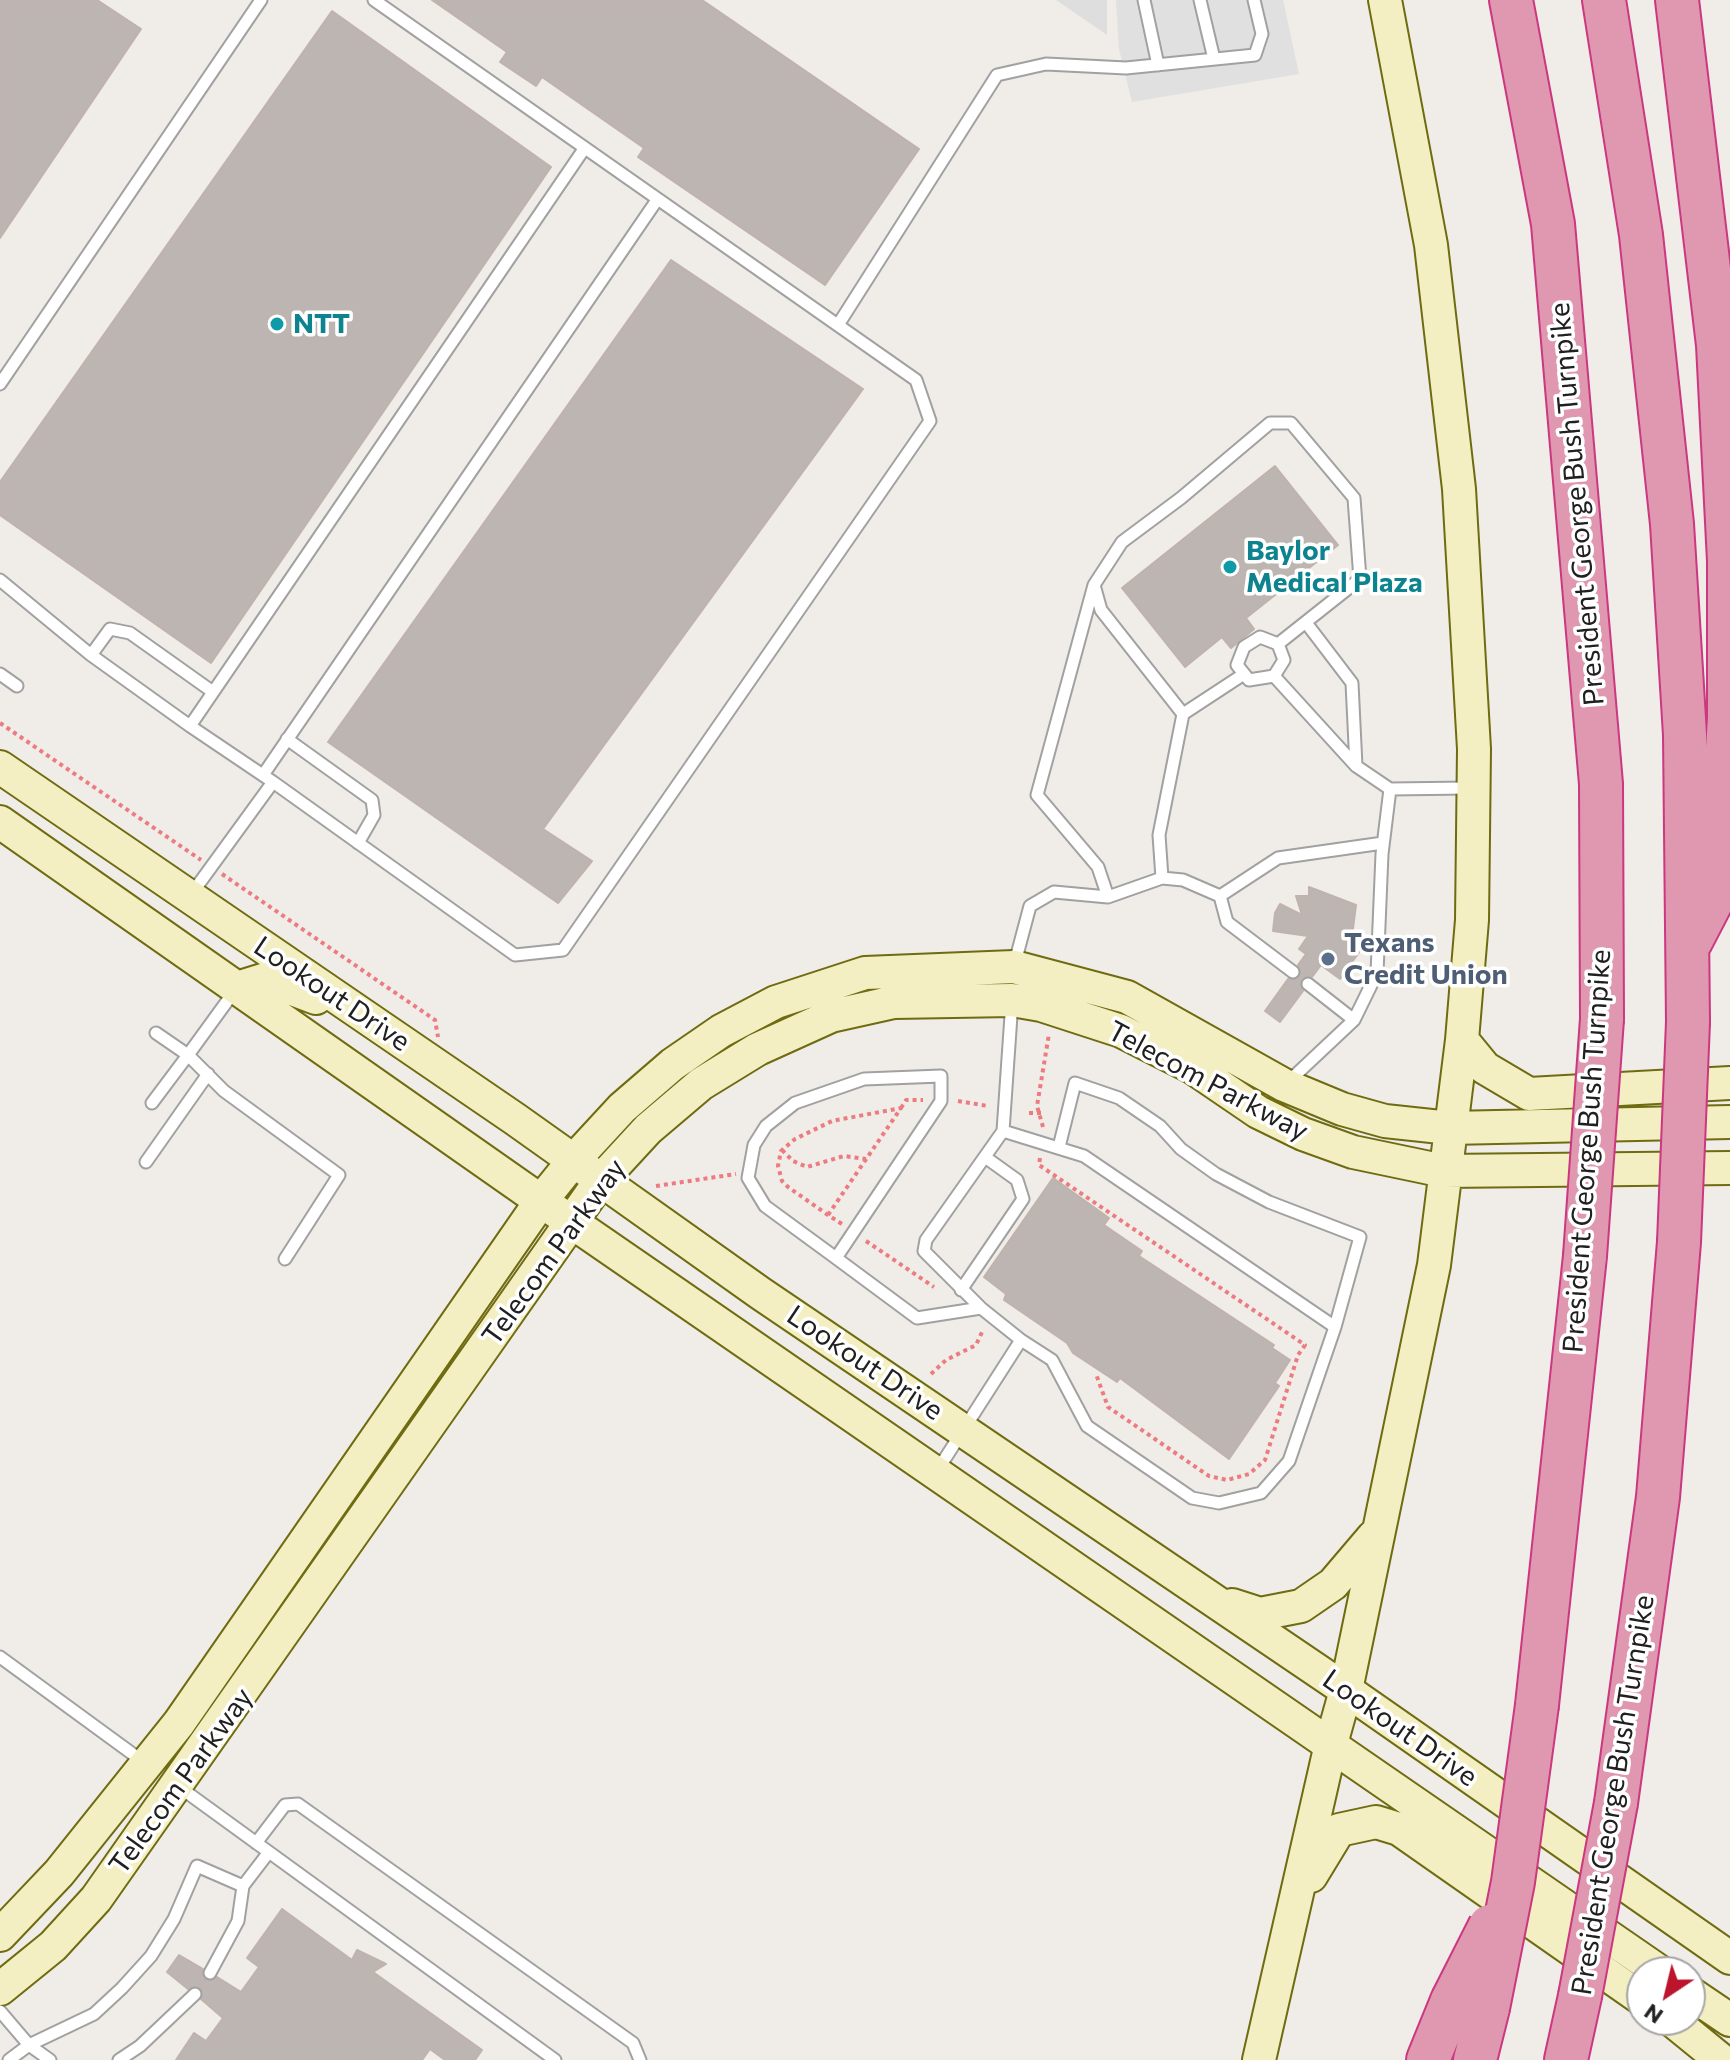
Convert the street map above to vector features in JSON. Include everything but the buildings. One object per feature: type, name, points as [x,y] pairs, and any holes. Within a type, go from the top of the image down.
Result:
[{"type":"highway","points":[[1485,0],[1553,224]]},
{"type":"highway","name":"President George Bush Turnpike","points":[[1470,2004],[1513,1882],[1537,1705],[1585,1256],[1602,1019],[1601,784],[1553,224],[1511,0]]},
{"type":"highway","name":"President George Bush Turnpike","points":[[1566,2060],[1616,1803],[1658,1497],[1679,1242],[1688,1022],[1685,735],[1666,452],[1641,235],[1604,0]]},
{"type":"highway","points":[[1677,0],[1718,345],[1729,561],[1729,718],[1718,889],[1689,945]]},
{"type":"highway","points":[[1577,2060],[1580,1996]]},
{"type":"highway","points":[[1428,2060],[1470,2004]]},
{"type":"highway","points":[[1470,2004],[1475,2060]]},
{"type":"main road","points":[[1259,2060],[1346,1690],[1434,1265],[1462,1040],[1472,920],[1474,788],[1455,459],[1431,245],[1385,0]]},
{"type":"main road","name":"Lookout Drive","points":[[0,767],[574,1160],[734,1275],[1346,1690],[1730,1958]]},
{"type":"main road","name":"Lookout Drive","points":[[0,822],[541,1201],[1637,1956]]},
{"type":"main road","points":[[1012,1000],[1014,967]]},
{"type":"main road","name":"Telecom Parkway","points":[[0,1935],[59,1873],[224,1660],[541,1201],[574,1160],[622,1108],[673,1064],[721,1031],[776,1002],[865,973],[1014,967],[1127,997],[1284,1085],[1385,1121],[1450,1128],[1730,1122]]},
{"type":"main road","points":[[237,988],[266,979],[371,1020]]},
{"type":"main road","name":"Telecom Parkway","points":[[0,1989],[53,1946],[96,1899],[601,1180],[648,1129],[730,1063],[817,1023],[894,1002],[1012,1000],[1041,1005],[1121,1031],[1192,1067],[1258,1112],[1303,1134],[1353,1152],[1444,1171],[1730,1168]]},
{"type":"main road","points":[[1462,1040],[1485,1068],[1529,1094],[1730,1083]]},
{"type":"main road","points":[[1193,1587],[1260,1614],[1301,1606],[1333,1584],[1378,1531]]},
{"type":"main road","points":[[146,1763],[178,1786]]},
{"type":"main road","points":[[1290,1925],[1305,1900],[1312,1871],[1339,1830],[1376,1822],[1399,1829],[1423,1842],[1626,1988]]},
{"type":"main road","points":[[1706,2004],[1730,2020]]},
{"type":"main road","points":[[1692,2036],[1721,2060]]},
{"type":"lane","points":[[0,384],[261,0]]},
{"type":"lane","points":[[0,580],[91,655],[515,955],[563,950],[930,421],[916,380],[374,0]]},
{"type":"lane","points":[[1144,0],[1158,65]]},
{"type":"lane","points":[[1200,0],[1214,59]]},
{"type":"lane","points":[[838,325],[997,75],[1046,64],[1126,68],[1255,55],[1262,34],[1254,0]]},
{"type":"lane","points":[[190,726],[584,149]]},
{"type":"lane","points":[[190,896],[268,778],[287,739],[657,200]]},
{"type":"lane","points":[[1108,897],[1098,867],[1037,795],[1094,585],[1122,542],[1181,498],[1270,423],[1291,423],[1354,498],[1359,530],[1360,579],[1278,644]]},
{"type":"lane","points":[[1094,585],[1101,610],[1183,714]]},
{"type":"lane","points":[[1307,624],[1352,683],[1356,766]]},
{"type":"lane","points":[[91,655],[110,629],[130,633],[213,692]]},
{"type":"lane","points":[[1260,637],[1278,644],[1284,660],[1274,676],[1249,680],[1237,665],[1244,647],[1260,637]]},
{"type":"lane","points":[[0,674],[17,686]]},
{"type":"lane","points":[[1162,878],[1159,835],[1183,714],[1244,674]]},
{"type":"lane","points":[[1274,676],[1356,766],[1390,789],[1474,788]]},
{"type":"lane","points":[[287,739],[372,800],[374,815],[358,843]]},
{"type":"lane","points":[[1284,1085],[1354,1020],[1377,973],[1383,843],[1390,789]]},
{"type":"lane","points":[[1220,896],[1278,858],[1383,843]]},
{"type":"lane","points":[[1014,967],[1030,906],[1054,892],[1108,897],[1162,878],[1183,880],[1220,896]]},
{"type":"lane","points":[[1220,896],[1227,922],[1293,972]]},
{"type":"lane","points":[[1308,984],[1354,1020]]},
{"type":"lane","points":[[152,1103],[237,988]]},
{"type":"lane","points":[[1012,1000],[1013,1028],[1003,1131],[926,1240],[924,1251],[981,1308],[1052,1360],[1087,1426],[1192,1498],[1219,1503],[1261,1493],[1289,1461],[1335,1327],[1360,1237],[1269,1202],[1216,1174],[1181,1149],[1160,1126],[1119,1098],[1075,1083],[1059,1147]]},
{"type":"lane","points":[[156,1033],[188,1055],[224,1091],[339,1175],[285,1259]]},
{"type":"lane","points":[[146,1162],[208,1074]]},
{"type":"lane","points":[[836,1258],[941,1101],[941,1076],[864,1079],[795,1103],[766,1126],[754,1145],[748,1178],[765,1206],[917,1318],[981,1308]]},
{"type":"lane","points":[[1003,1131],[1084,1156],[1335,1327]]},
{"type":"lane","points":[[961,1290],[1023,1199],[1017,1180],[985,1157]]},
{"type":"lane","points":[[937,1471],[1021,1340]]},
{"type":"lane","points":[[0,1657],[146,1763]]},
{"type":"lane","points":[[178,1786],[555,2060]]},
{"type":"lane","points":[[256,1843],[285,1805],[298,1804],[633,2043],[640,2060]]},
{"type":"lane","points":[[210,1973],[238,1921],[243,1886],[269,1852]]},
{"type":"lane","points":[[9,2060],[29,2045],[94,2014],[122,1988],[151,1956],[174,1919],[197,1866],[243,1886]]},
{"type":"lane","points":[[119,2060],[140,2046],[195,1994]]},
{"type":"lane","points":[[0,2011],[29,2045],[50,2060]]},
{"type":"path","points":[[0,723],[196,857]]},
{"type":"path","points":[[226,877],[435,1020],[441,1051]]},
{"type":"path","points":[[1043,1129],[1037,1106],[1049,1032]]},
{"type":"path","points":[[828,1215],[906,1100],[925,1100]]},
{"type":"path","points":[[958,1101],[988,1106]]},
{"type":"path","points":[[844,1225],[788,1187],[779,1168],[782,1150],[795,1139],[832,1121],[901,1108]]},
{"type":"path","points":[[1029,1113],[1041,1113]]},
{"type":"path","points":[[782,1150],[793,1161],[807,1167],[844,1156],[866,1159]]},
{"type":"path","points":[[1040,1158],[1039,1165],[1305,1345],[1298,1355],[1265,1460],[1249,1474],[1227,1480],[1209,1476],[1108,1407],[1096,1374]]},
{"type":"path","points":[[770,1169],[779,1168]]},
{"type":"path","points":[[656,1186],[737,1174]]},
{"type":"path","points":[[863,1238],[934,1287]]},
{"type":"path","points":[[931,1374],[946,1360],[976,1345],[983,1330]]},
{"type":"shaded area","points":[[1056,0],[1107,0],[1107,35]]},
{"type":"shaded area","points":[[1116,0],[1283,0],[1299,74],[1132,102],[1119,49]]},
{"type":"place","name":"NTT","points":[[277,324]]},
{"type":"place","name":"Baylor Medical Plaza","points":[[1230,567]]},
{"type":"place","name":"Texans Credit Union","points":[[1328,959]]}]
